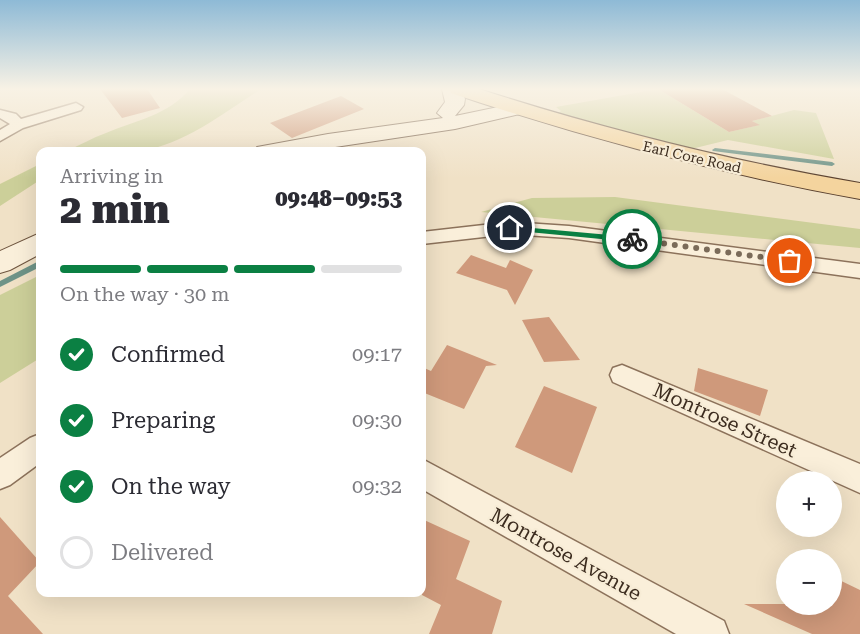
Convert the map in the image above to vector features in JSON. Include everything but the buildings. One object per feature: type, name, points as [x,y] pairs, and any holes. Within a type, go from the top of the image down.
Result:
[{"type":"main road","points":[[291,147],[453,119]]},
{"type":"main road","points":[[487,119],[552,120]]},
{"type":"main road","name":"Earl Core Road","points":[[548,119],[717,164],[860,191]]},
{"type":"main road","points":[[0,263],[36,244]]},
{"type":"street","points":[[12,119],[18,125]]},
{"type":"street","points":[[0,137],[18,125],[39,119]]},
{"type":"street","points":[[426,237],[510,228],[569,232],[860,271]]},
{"type":"street","name":"Montrose Street","points":[[622,375],[860,479]]},
{"type":"street","points":[[0,475],[36,450]]},
{"type":"street","name":"Montrose Avenue","points":[[426,475],[711,634]]},
{"type":"green space","points":[[144,119],[215,119],[173,142],[157,147],[76,147]]},
{"type":"green space","points":[[575,119],[707,119],[729,132],[759,125],[752,121],[761,119],[818,119],[834,159],[728,140],[691,149]]},
{"type":"green space","points":[[36,166],[36,183],[0,206],[0,184]]},
{"type":"green space","points":[[615,197],[860,229],[860,248],[481,212],[532,198]]},
{"type":"green space","points":[[36,277],[36,360],[0,383],[0,295]]},
{"type":"waterway","points":[[715,150],[832,164]]},
{"type":"waterway","points":[[0,284],[36,266]]},
{"type":"way so far","points":[[632,239],[790,261]]},
{"type":"route","points":[[510,228],[632,239]]}]
